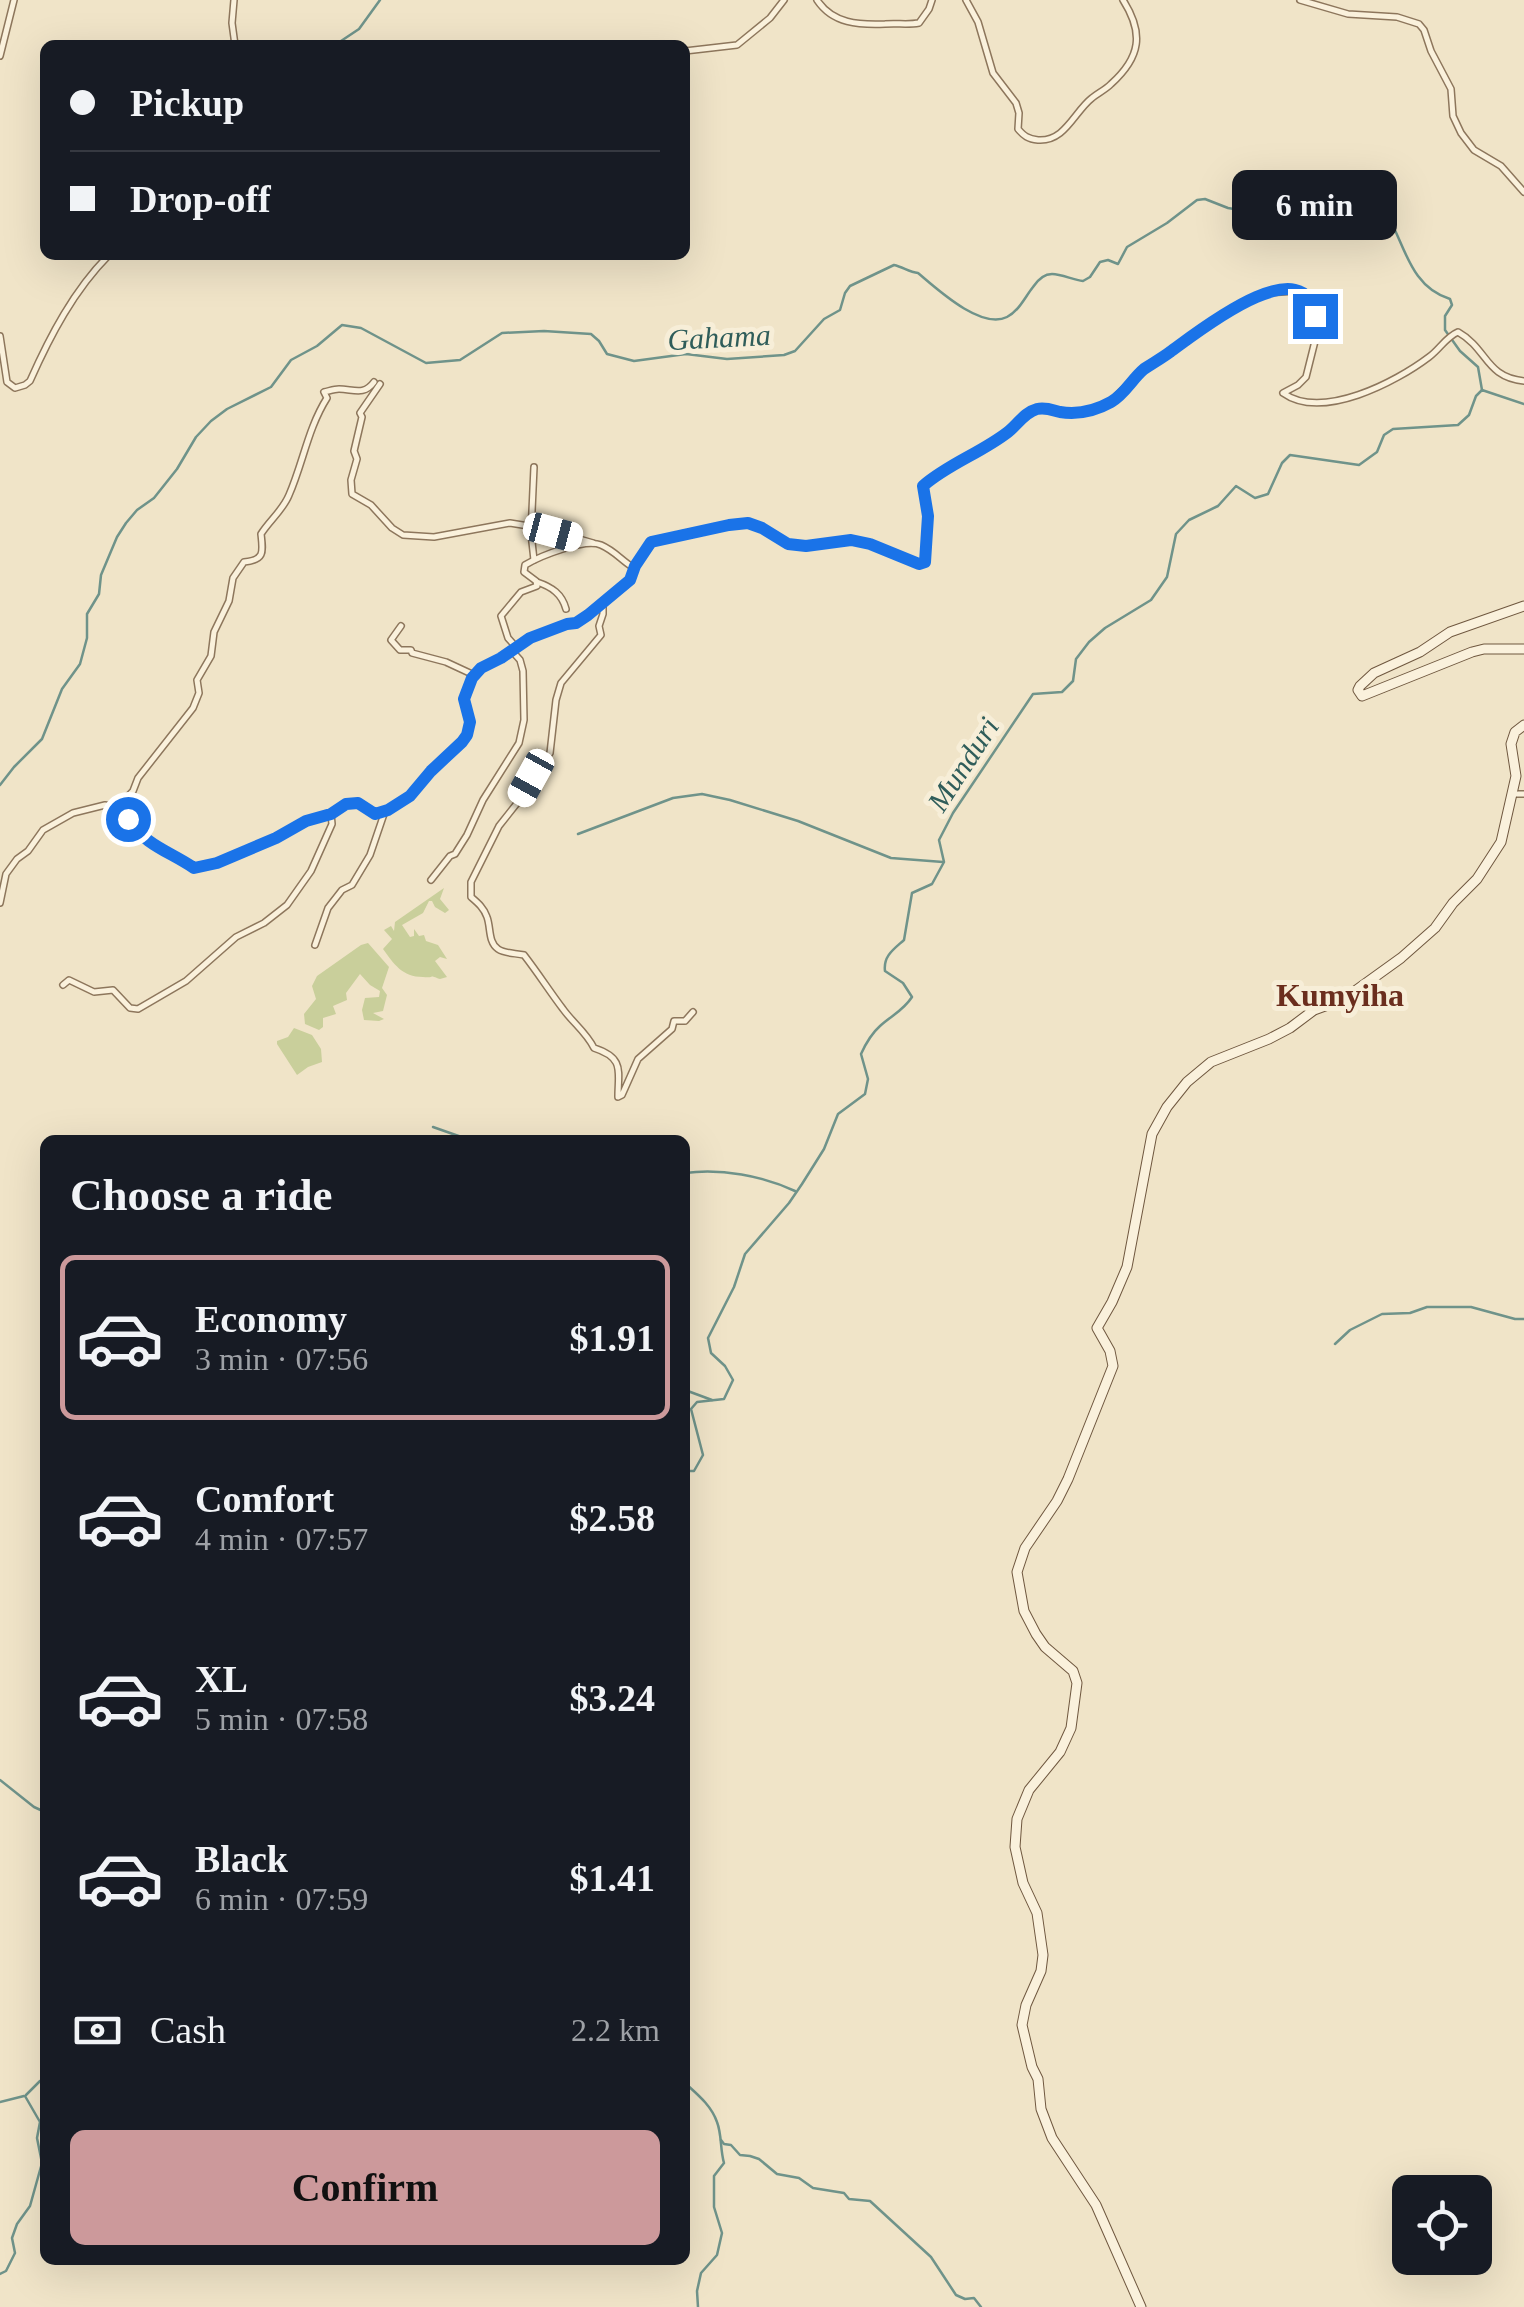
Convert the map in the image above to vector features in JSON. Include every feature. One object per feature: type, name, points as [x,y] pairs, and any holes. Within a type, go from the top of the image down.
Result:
[{"type":"main road","points":[[1524,606],[1450,632],[1420,652],[1374,673],[1360,686],[1359,694],[1472,652],[1524,648]]},
{"type":"main road","points":[[1141,2307],[1096,2205],[1047,2127],[1022,2025],[1043,1956],[1037,1913],[1018,1866],[1017,1819],[1028,1790],[1060,1752],[1071,1728],[1078,1683],[1073,1671],[1036,1634],[1024,1611],[1018,1583],[1019,1561],[1063,1490],[1112,1366],[1110,1351],[1097,1328],[1127,1267],[1149,1144],[1158,1121],[1180,1089],[1211,1062],[1269,1039],[1314,1010],[1344,999],[1424,939],[1444,918],[1496,853],[1519,794],[1511,744],[1524,725]]},
{"type":"street","points":[[0,56],[14,0]]},
{"type":"street","points":[[234,0],[234,40]]},
{"type":"street","points":[[690,50],[737,45],[752,35],[784,0]]},
{"type":"street","points":[[817,0],[834,16],[872,25],[919,23],[932,0]]},
{"type":"street","points":[[966,0],[978,22],[993,73],[1016,103],[1018,129],[1026,137],[1038,140],[1056,137],[1089,100],[1112,84],[1128,66],[1137,28],[1123,0]]},
{"type":"street","points":[[1300,0],[1348,14],[1398,17],[1420,25],[1451,89],[1453,116],[1464,137],[1474,150],[1501,166],[1524,192]]},
{"type":"street","points":[[0,336],[7,382],[15,388],[26,385],[59,322],[92,271],[104,260]]},
{"type":"street","points":[[0,903],[6,874],[43,830],[73,814],[105,805],[125,809],[137,832],[194,868],[217,863],[351,803],[375,814],[385,811],[410,796],[467,735],[470,722],[464,699],[474,675],[536,635],[576,623],[626,585],[652,542],[740,523],[762,528],[788,544],[806,546],[851,540],[919,564],[925,562],[928,516],[923,486],[934,477],[990,445],[1033,410],[1085,413],[1109,404],[1142,371],[1215,319],[1268,292],[1300,292],[1314,307],[1317,324],[1306,377],[1284,392],[1297,400],[1312,403],[1357,396],[1428,358],[1458,332],[1473,342],[1498,374],[1524,381]]},
{"type":"street","points":[[118,806],[193,708],[199,693],[197,680],[210,656],[233,578],[244,562],[260,557],[261,534],[290,494],[306,438],[327,398],[324,392],[341,388],[364,391],[377,383],[360,413],[352,494],[371,505],[403,535],[434,537],[510,523],[593,542],[616,552],[634,568]]},
{"type":"street","points":[[534,467],[534,560]]},
{"type":"street","points":[[566,609],[559,594],[537,582],[523,570],[525,565],[593,542]]},
{"type":"street","points":[[431,880],[467,835],[483,800],[519,743],[524,720],[522,665],[501,616],[520,592],[536,587],[537,582]]},
{"type":"street","points":[[603,601],[601,635],[561,683],[550,752],[499,826],[472,882],[471,896],[487,917],[491,941],[496,947],[524,955],[594,1048],[612,1055],[619,1075],[618,1097],[638,1058],[672,1029],[674,1021],[685,1021],[693,1012]]},
{"type":"street","points":[[401,626],[391,640],[400,650],[412,650],[412,654],[446,662],[474,675]]},
{"type":"street","points":[[315,945],[328,908],[352,884],[370,854],[385,811]]},
{"type":"street","points":[[64,985],[69,980],[94,992],[113,990],[130,1008],[138,1009],[186,981],[236,938],[287,905],[311,870],[332,824],[331,814]]},
{"type":"green space","points":[[444,888],[440,899],[449,910],[445,913],[429,901],[423,913],[402,925],[410,937],[414,936],[414,929],[426,941],[438,945],[447,959],[440,957],[435,961],[447,977],[409,975],[383,949],[392,939],[384,930],[391,926],[394,931],[395,922]]},
{"type":"green space","points":[[368,943],[389,967],[382,988],[387,995],[383,1011],[373,1013],[384,1019],[364,1020],[365,998],[379,997],[380,991],[360,974],[346,993],[347,1000],[333,1006],[336,1014],[323,1018],[323,1027],[319,1030],[305,1024],[304,1014],[316,999],[312,986],[317,976]]},
{"type":"green space","points":[[294,1028],[312,1035],[321,1049],[322,1062],[297,1075],[277,1044]]},
{"type":"waterway","points":[[342,40],[359,29],[380,0]]},
{"type":"waterway","name":"Gahama","points":[[0,785],[42,739],[62,689],[80,664],[87,638],[87,614],[99,594],[101,575],[126,523],[154,498],[211,421],[271,387],[291,360],[317,346],[342,325],[361,328],[426,363],[460,360],[502,333],[544,331],[591,334],[607,354],[634,361],[686,354],[727,359],[784,355],[795,351],[824,319],[840,310],[850,286],[894,265],[918,273],[972,313],[996,319],[1015,311],[1036,282],[1046,275],[1083,281],[1100,262],[1118,264],[1127,247],[1197,200],[1246,211],[1271,209],[1304,192],[1366,200],[1386,212],[1417,275],[1450,299],[1445,330],[1478,367],[1482,390]]},
{"type":"waterway","name":"Munduri","points":[[690,1471],[694,1471],[703,1455],[691,1409],[697,1402],[724,1399],[733,1380],[711,1353],[708,1338],[734,1287],[745,1254],[802,1184],[824,1149],[838,1114],[865,1094],[868,1079],[861,1054],[877,1029],[912,997],[903,983],[885,971],[890,953],[904,940],[912,893],[932,884],[944,862],[939,840],[953,813],[1033,694],[1062,692],[1073,681],[1076,659],[1089,642],[1151,600],[1167,577],[1176,534],[1189,520],[1218,506],[1236,486],[1255,498],[1268,494],[1282,463],[1290,455],[1359,465],[1377,452],[1384,435],[1393,429],[1458,425],[1469,415],[1482,390],[1524,404]]},
{"type":"waterway","points":[[578,834],[673,798],[702,794],[798,821],[891,858],[943,862]]},
{"type":"waterway","points":[[433,1127],[456,1135]]},
{"type":"waterway","points":[[690,1173],[741,1174],[795,1191]]},
{"type":"waterway","points":[[1335,1344],[1350,1330],[1382,1314],[1410,1313],[1427,1307],[1471,1307],[1524,1319]]},
{"type":"waterway","points":[[690,1392],[712,1400]]},
{"type":"waterway","points":[[0,1780],[40,1810]]},
{"type":"waterway","points":[[26,2095],[40,2081]]},
{"type":"waterway","points":[[690,2088],[714,2116],[724,2163],[714,2176],[714,2207],[722,2233],[717,2255],[701,2273],[698,2307]]},
{"type":"waterway","points":[[0,2102],[24,2096]]},
{"type":"waterway","points":[[25,2096],[40,2122]]},
{"type":"waterway","points":[[40,2122],[40,2153]]},
{"type":"waterway","points":[[721,2140],[740,2155],[759,2159],[777,2174],[799,2178],[813,2188],[844,2193],[849,2199],[870,2201],[931,2257],[956,2295],[974,2298],[981,2307]]},
{"type":"waterway","points":[[0,2274],[6,2271],[15,2253],[12,2238],[30,2206],[40,2170]]},
{"type":"district","name":"Kumyiha","points":[[1340,995]]},
{"type":"route","points":[[128,819],[152,844],[194,868],[217,863],[346,804],[358,803],[375,814],[388,810],[410,796],[467,735],[470,715],[464,699],[472,678],[481,668],[530,638],[576,623],[588,615],[626,585],[651,542],[748,523],[797,546],[851,540],[919,564],[925,562],[928,516],[923,486],[990,445],[1030,412],[1042,408],[1085,413],[1109,404],[1142,371],[1215,319],[1264,293],[1300,292],[1310,300],[1315,316]]}]
